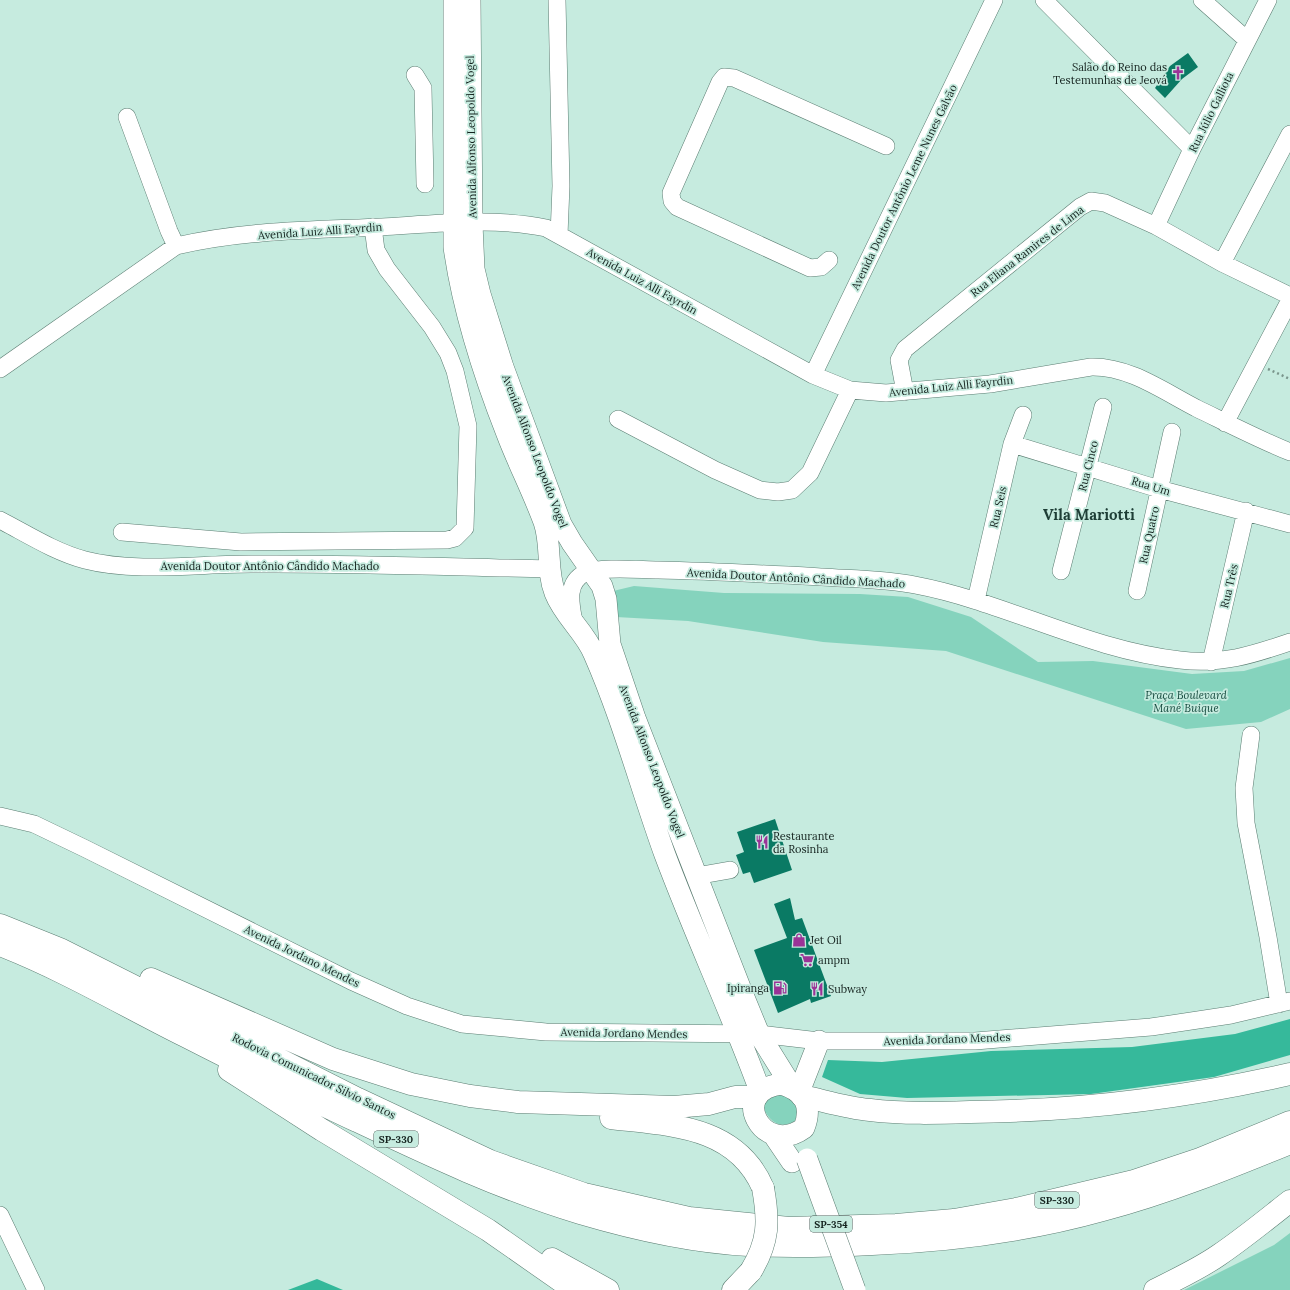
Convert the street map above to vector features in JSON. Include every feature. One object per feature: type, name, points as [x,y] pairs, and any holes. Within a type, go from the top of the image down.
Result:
[{"type":"highway","points":[[0,916],[71,943],[333,1059],[411,1084],[470,1096],[518,1102],[674,1107],[709,1104],[735,1097],[758,1094]]},
{"type":"highway","name":"Rodovia Comunicador Silvio Santos","points":[[0,925],[62,950],[358,1099],[490,1161],[584,1194],[689,1218],[789,1228],[896,1225],[954,1220],[1016,1210],[1134,1181],[1200,1159],[1290,1122]]},
{"type":"highway","name":"Rodovia Comunicador Silvio Santos","points":[[0,945],[33,958],[111,996],[184,1036],[357,1121],[472,1173],[527,1195],[580,1213],[650,1231],[733,1244],[793,1246],[922,1242],[1041,1225],[1101,1211],[1153,1196],[1218,1173],[1290,1143]]},
{"type":"highway","points":[[184,1036],[211,1058],[256,1089],[488,1230],[574,1290]]},
{"type":"highway","points":[[798,1092],[869,1110],[894,1112],[1046,1111],[1197,1093],[1290,1074]]},
{"type":"highway","points":[[518,1102],[554,1111],[690,1128],[714,1137],[730,1146],[757,1174],[763,1188],[767,1209],[767,1235],[761,1254],[752,1271],[733,1290]]},
{"type":"highway","points":[[1155,1290],[1218,1256],[1290,1201]]},
{"type":"highway","points":[[488,1230],[506,1233],[608,1290]]},
{"type":"main road","name":"Avenida Alfonso Leopoldo Vogel","points":[[454,0],[463,223],[502,366],[561,524],[572,544],[592,571],[605,593],[610,644],[635,718],[759,1034]]},
{"type":"main road","name":"Avenida Alfonso Leopoldo Vogel","points":[[470,0],[463,223],[454,247],[460,286],[470,328],[506,433],[544,523],[549,543],[550,569],[555,593],[563,608],[593,651],[622,725],[665,855],[738,1033]]},
{"type":"main road","name":"SP-354","points":[[738,1033],[758,1094],[753,1108],[756,1120],[763,1129],[774,1134],[799,1161],[856,1290]]},
{"type":"main road","name":"SP-354","points":[[759,1034],[798,1092],[808,1112],[799,1161],[821,1234],[842,1290]]},
{"type":"main road","points":[[758,1094],[770,1086],[781,1084],[798,1092],[818,1042]]},
{"type":"main road","points":[[774,1134],[781,1137],[790,1136],[804,1128]]},
{"type":"street","points":[[557,0],[561,186],[559,235]]},
{"type":"street","name":"Avenida Doutor Antônio Leme Nunes Galvão","points":[[814,375],[994,0]]},
{"type":"street","points":[[1044,0],[1192,149]]},
{"type":"street","points":[[1202,0],[1247,40]]},
{"type":"street","name":"Rua Júlio Galliota","points":[[1156,226],[1192,149],[1268,0]]},
{"type":"street","points":[[415,75],[423,88],[425,184]]},
{"type":"street","points":[[829,260],[820,267],[810,268],[677,207],[672,201],[671,193],[720,82],[724,78],[734,78],[886,146]]},
{"type":"street","points":[[127,117],[169,231],[176,246]]},
{"type":"street","points":[[1222,262],[1290,134]]},
{"type":"street","name":"Rua Eliana Ramires de Lima","points":[[905,392],[899,360],[905,349],[1080,207],[1091,201],[1105,203],[1156,226],[1222,262],[1290,296]]},
{"type":"street","name":"Avenida Luiz Alli Fayrdin","points":[[0,369],[176,246],[202,240],[281,232],[463,223],[521,223],[546,228],[814,375],[850,390],[886,393],[905,392],[997,383],[1104,366],[1131,375],[1225,422],[1290,452]]},
{"type":"street","points":[[122,532],[241,542],[327,543],[447,540],[455,538],[465,528],[468,426],[455,371],[448,353],[432,327],[387,269],[376,250],[373,227]]},
{"type":"street","points":[[1225,422],[1290,300]]},
{"type":"street","points":[[618,419],[715,470],[760,490],[778,492],[792,490],[810,473],[850,390]]},
{"type":"street","name":"Rua Cinco","points":[[1061,571],[1103,407]]},
{"type":"street","name":"Rua Seis","points":[[976,600],[1012,444],[1023,415]]},
{"type":"street","name":"Rua Quatro","points":[[1137,591],[1172,432]]},
{"type":"street","name":"Rua Um","points":[[1012,444],[1089,466],[1159,489],[1246,511],[1290,524]]},
{"type":"street","name":"Rua Três","points":[[1211,662],[1246,511]]},
{"type":"street","name":"Avenida Doutor Antônio Cândido Machado","points":[[0,520],[60,550],[84,559],[109,564],[136,566],[252,564],[550,569]]},
{"type":"street","name":"Avenida Doutor Antônio Cândido Machado","points":[[592,571],[710,570],[880,580],[915,585],[976,600],[1126,649],[1181,660],[1211,662],[1235,660],[1290,642]]},
{"type":"street","points":[[575,624],[570,600],[570,592],[576,581],[585,573],[592,571]]},
{"type":"street","points":[[1251,735],[1244,788],[1246,823],[1268,937],[1284,1002]]},
{"type":"street","name":"Avenida Jordano Mendes","points":[[0,816],[34,824],[351,980],[407,1006],[462,1024],[546,1032],[759,1034],[818,1042],[975,1041],[1144,1027],[1231,1015],[1284,1002]]},
{"type":"street","points":[[696,876],[730,870]]},
{"type":"street","points":[[0,1215],[36,1290]]},
{"type":"path","points":[[1256,364],[1290,379]]},
{"type":"green space","name":"Praça Boulevard Mané Buique","points":[[634,586],[724,593],[860,594],[908,597],[971,617],[1038,662],[1093,661],[1192,674],[1244,671],[1290,658],[1290,709],[1261,722],[1186,729],[946,651],[823,642],[688,621],[616,617],[609,592]]},
{"type":"green space","points":[[765,1091],[791,1098],[799,1109],[795,1121],[788,1124],[776,1123],[768,1116],[760,1099]]},
{"type":"green space","points":[[1290,1233],[1290,1290],[1184,1290],[1274,1245]]},
{"type":"shaded area","points":[[1290,1019],[1290,1055],[1214,1077],[1091,1094],[907,1098],[860,1094],[822,1077],[828,1060],[882,1062],[991,1051],[1132,1047],[1235,1034]]},
{"type":"shaded area","points":[[317,1279],[343,1290],[288,1290]]},
{"type":"building","name":"Salão do Reino das Testemunhas de Jeová","points":[[1188,53],[1198,67],[1182,79],[1165,98],[1155,88],[1170,66]]},
{"type":"building","name":"Restaurante da Rosinha","points":[[775,819],[792,870],[754,883],[750,872],[743,874],[736,855],[744,852],[737,832]]},
{"type":"building","points":[[790,898],[795,920],[802,918],[831,996],[811,1003],[810,999],[778,1013],[754,950],[787,938],[774,904]]},
{"type":"place","name":"Salão do Reino das Testemunhas de Jeová","points":[[1178,73]]},
{"type":"place","name":"Restaurante da Rosinha","points":[[762,842]]},
{"type":"place","name":"Jet Oil","points":[[799,940]]},
{"type":"place","name":"ampm","points":[[807,960]]},
{"type":"place","name":"Ipiranga","points":[[780,988]]},
{"type":"place","name":"Subway","points":[[817,989]]},
{"type":"district","name":"Vila Mariotti","points":[[1089,515]]}]
